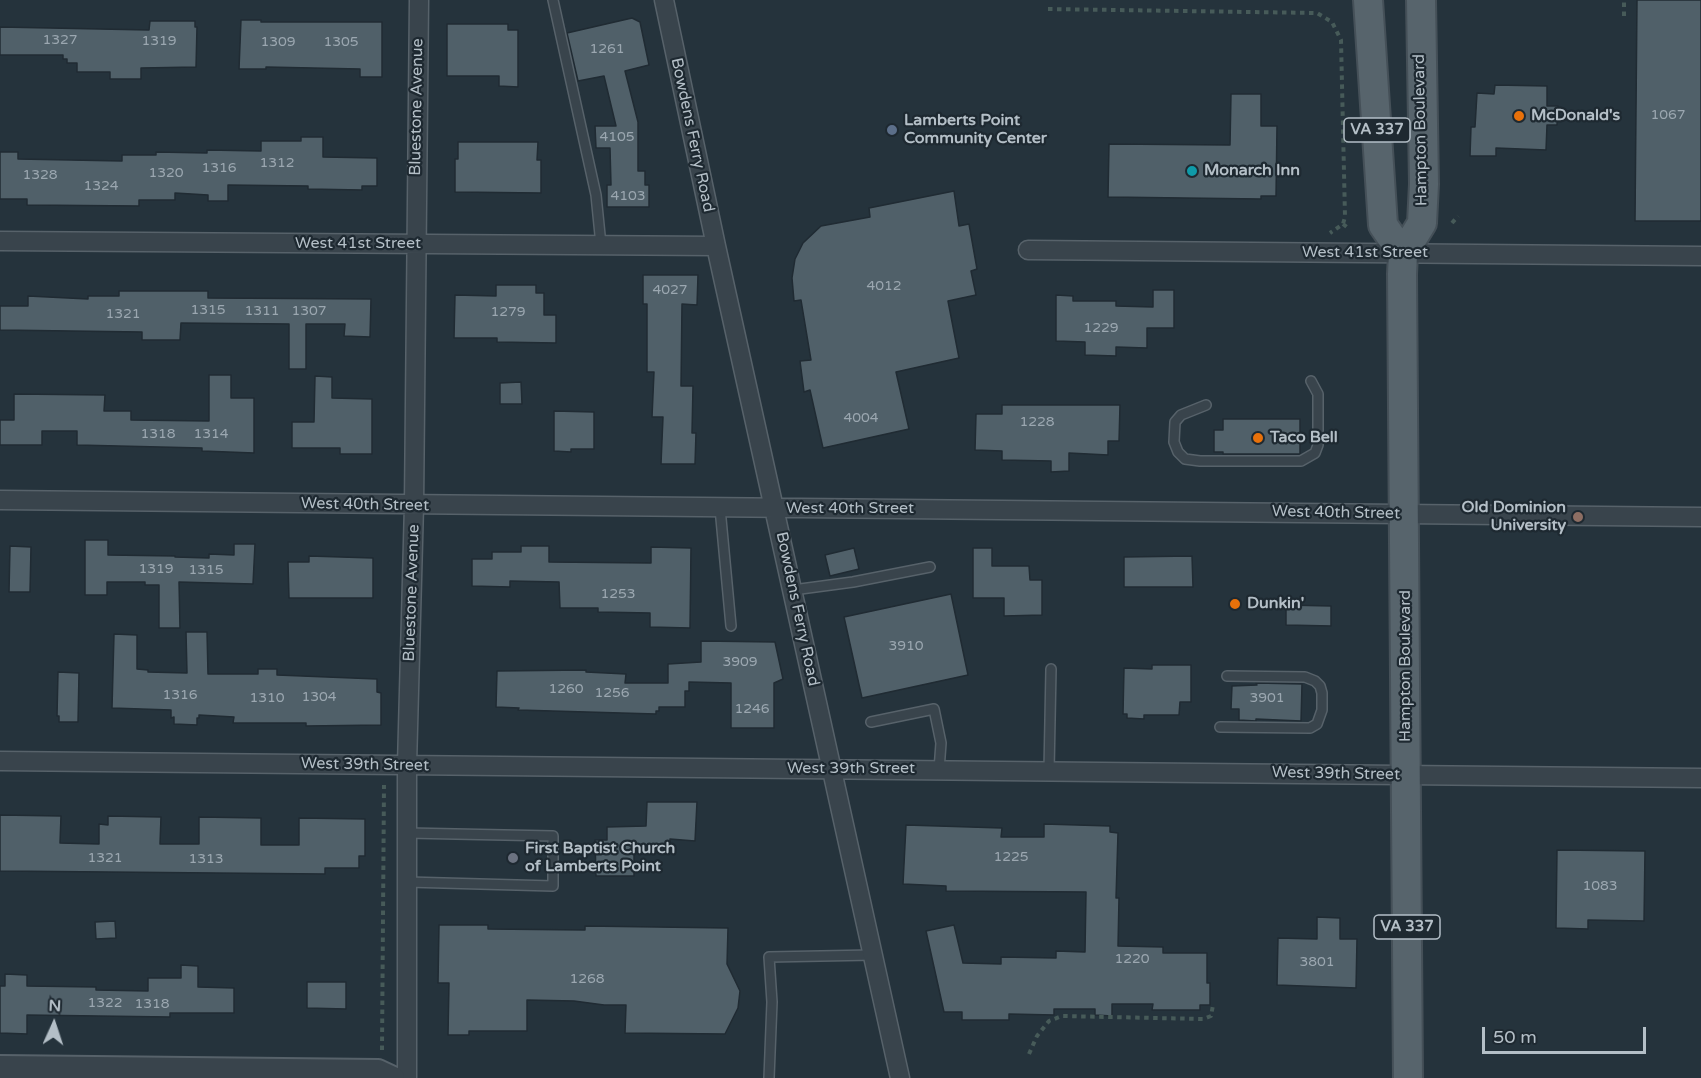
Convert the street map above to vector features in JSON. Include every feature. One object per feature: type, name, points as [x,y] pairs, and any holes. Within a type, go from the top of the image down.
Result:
[{"type":"main road","name":"VA 337","points":[[1368,0],[1383,225],[1402,254]]},
{"type":"main road","name":"Hampton Boulevard","points":[[1408,1078],[1402,254],[1422,223],[1424,184],[1421,0]]},
{"type":"street","name":"Bluestone Avenue","points":[[407,1078],[407,765],[414,505],[419,0]]},
{"type":"street","name":"Bowdens Ferry Road","points":[[664,0],[716,246],[900,1078]]},
{"type":"street","name":"West 41st Street","points":[[0,241],[716,246]]},
{"type":"street","name":"West 41st Street","points":[[1028,250],[1701,255]]},
{"type":"street","name":"West 40th Street","points":[[0,500],[1701,517]]},
{"type":"street","name":"West 39th Street","points":[[0,761],[1701,778]]},
{"type":"street","points":[[0,1067],[378,1071],[393,1078]]},
{"type":"lane","points":[[553,0],[594,185],[601,245]]},
{"type":"lane","points":[[1206,405],[1181,415],[1175,422],[1174,442],[1178,452],[1185,459],[1301,461],[1315,453],[1318,445],[1318,394],[1311,381]]},
{"type":"lane","points":[[720,508],[731,626]]},
{"type":"lane","points":[[793,590],[853,582],[930,567]]},
{"type":"lane","points":[[1049,771],[1051,669]]},
{"type":"lane","points":[[1220,727],[1310,728],[1317,724],[1322,711],[1320,686],[1305,677],[1227,676]]},
{"type":"lane","points":[[872,722],[934,709],[941,743],[939,770]]},
{"type":"lane","points":[[407,833],[554,836],[553,886],[407,882]]},
{"type":"lane","points":[[769,1078],[772,1002],[770,957],[873,955]]},
{"type":"path","points":[[1624,0],[1624,16]]},
{"type":"path","points":[[1048,9],[1317,13],[1332,22],[1341,40],[1345,217],[1343,224],[1330,233],[1320,232]]},
{"type":"path","points":[[1452,223],[1458,216]]},
{"type":"path","points":[[1343,224],[1348,228]]},
{"type":"path","points":[[370,1050],[382,1050],[384,785]]},
{"type":"path","points":[[1029,1054],[1037,1036],[1049,1021],[1062,1016],[1203,1019],[1211,1016],[1213,1005]]},
{"type":"building","points":[[1637,0],[1701,0],[1701,221],[1635,221]]},
{"type":"building","points":[[632,18],[640,22],[649,65],[625,71],[638,122],[638,171],[645,171],[645,185],[649,185],[649,207],[607,207],[607,185],[611,185],[610,148],[596,148],[595,126],[616,126],[604,76],[578,81],[567,33]]},
{"type":"building","points":[[241,20],[382,22],[382,77],[360,77],[360,69],[266,67],[266,69],[239,69]]},
{"type":"building","points":[[150,21],[195,21],[195,27],[197,27],[196,67],[141,68],[141,79],[110,79],[110,72],[77,72],[77,63],[67,63],[63,55],[0,55],[0,27],[149,30]]},
{"type":"building","points":[[447,24],[508,24],[508,30],[518,30],[518,87],[499,86],[499,76],[447,76]]},
{"type":"building","name":"McDonald's","points":[[1495,85],[1547,86],[1547,106],[1558,106],[1557,125],[1547,125],[1546,150],[1496,148],[1496,156],[1470,156],[1471,127],[1475,127],[1477,93],[1494,94]]},
{"type":"building","name":"Monarch Inn","points":[[1231,94],[1261,94],[1261,126],[1277,126],[1276,196],[1261,196],[1261,199],[1108,197],[1109,144],[1230,145]]},
{"type":"building","points":[[301,137],[323,137],[323,157],[377,158],[377,186],[362,186],[362,190],[308,189],[308,186],[228,185],[228,201],[208,201],[208,195],[175,193],[175,200],[139,200],[139,206],[27,205],[27,199],[0,199],[0,152],[18,152],[18,159],[122,161],[122,155],[156,155],[156,152],[261,151],[261,141],[301,141]]},
{"type":"building","points":[[458,142],[538,142],[537,160],[541,160],[541,193],[455,192],[455,159],[458,159]]},
{"type":"building","points":[[954,191],[959,226],[969,224],[977,269],[971,271],[976,295],[948,301],[959,358],[896,372],[909,429],[823,448],[810,390],[804,392],[800,361],[811,360],[801,300],[794,301],[792,278],[795,259],[803,243],[821,226],[870,217],[869,208]]},
{"type":"building","points":[[643,275],[698,275],[697,305],[682,304],[681,386],[693,386],[692,433],[696,433],[695,464],[661,464],[663,417],[652,417],[654,372],[647,372],[647,304],[643,304]]},
{"type":"building","points":[[496,285],[536,285],[536,293],[544,293],[544,315],[556,315],[556,343],[497,342],[497,338],[454,338],[455,295],[496,296]]},
{"type":"building","points":[[1153,290],[1174,290],[1174,328],[1147,328],[1147,348],[1116,347],[1116,356],[1085,355],[1085,342],[1056,341],[1056,295],[1073,296],[1073,301],[1116,301],[1116,306],[1153,307]]},
{"type":"building","points":[[119,291],[208,291],[208,298],[371,299],[370,337],[344,336],[345,324],[306,324],[306,369],[289,369],[289,324],[181,323],[180,340],[142,340],[142,332],[0,330],[0,306],[28,306],[28,296],[88,299],[88,296],[119,296]]},
{"type":"building","points":[[209,375],[231,375],[231,398],[254,398],[254,453],[202,451],[202,448],[77,445],[77,431],[42,431],[42,445],[0,445],[0,420],[14,420],[14,394],[105,395],[104,411],[131,411],[131,420],[209,421]]},
{"type":"building","points":[[315,376],[332,377],[332,398],[372,399],[372,454],[340,454],[340,448],[292,448],[292,422],[314,422]]},
{"type":"building","points":[[521,382],[522,404],[500,404],[500,383]]},
{"type":"building","points":[[1002,405],[1120,405],[1119,441],[1108,441],[1108,455],[1069,453],[1069,471],[1051,472],[1051,461],[1002,460],[1002,451],[975,450],[976,414],[1002,414]]},
{"type":"building","points":[[554,411],[594,412],[594,449],[571,449],[571,452],[554,451]]},
{"type":"building","name":"Taco Bell","points":[[1223,419],[1300,419],[1300,454],[1214,452],[1214,430],[1223,430]]},
{"type":"building","points":[[85,540],[108,540],[108,555],[209,558],[209,554],[234,555],[234,544],[255,544],[253,584],[179,582],[180,628],[159,628],[159,585],[145,585],[145,582],[107,582],[107,595],[85,595]]},
{"type":"building","points":[[10,546],[31,547],[30,592],[9,592]]},
{"type":"building","points":[[521,546],[549,546],[549,562],[651,563],[651,547],[691,548],[690,628],[650,627],[650,613],[598,612],[598,608],[560,608],[559,582],[510,581],[510,587],[472,586],[472,559],[492,559],[492,552],[521,552]]},
{"type":"building","points":[[854,548],[859,569],[830,576],[825,555]]},
{"type":"building","points":[[973,548],[992,548],[992,566],[1029,566],[1030,580],[1042,580],[1042,615],[1004,616],[1004,598],[973,598]]},
{"type":"building","points":[[309,556],[373,558],[373,598],[289,598],[288,562],[309,562]]},
{"type":"building","points":[[1192,556],[1193,587],[1124,587],[1124,557]]},
{"type":"building","points":[[951,594],[968,675],[862,698],[844,617]]},
{"type":"building","points":[[1286,605],[1331,606],[1331,626],[1286,625]]},
{"type":"building","points":[[186,632],[207,632],[208,674],[258,674],[258,669],[277,669],[277,675],[377,679],[377,692],[381,693],[381,725],[306,726],[306,723],[233,723],[234,717],[199,715],[197,725],[174,724],[171,710],[112,708],[114,634],[137,635],[137,669],[148,670],[148,672],[187,673]]},
{"type":"building","points":[[701,641],[775,642],[783,679],[774,683],[774,728],[731,728],[731,683],[689,682],[689,691],[685,691],[685,707],[659,707],[656,714],[518,710],[519,708],[496,707],[497,671],[586,670],[586,672],[626,674],[625,683],[668,683],[668,664],[701,662]]},
{"type":"building","points":[[1152,665],[1191,665],[1191,702],[1180,702],[1179,715],[1144,715],[1144,719],[1127,718],[1127,714],[1123,714],[1124,668],[1152,669]]},
{"type":"building","points":[[58,672],[79,673],[78,722],[59,722],[59,716],[57,716]]},
{"type":"building","points":[[1256,683],[1302,684],[1301,721],[1239,720],[1239,709],[1231,709],[1232,686],[1257,685]]},
{"type":"building","points":[[647,802],[697,802],[695,841],[670,839],[670,844],[666,843],[665,853],[634,851],[634,876],[596,876],[595,840],[607,840],[607,827],[646,826]]},
{"type":"building","points":[[0,815],[61,816],[60,843],[99,844],[99,824],[108,825],[108,816],[161,817],[160,844],[199,844],[199,817],[261,818],[261,845],[299,845],[299,818],[365,819],[365,856],[359,856],[359,868],[325,868],[325,874],[0,871]]},
{"type":"building","points":[[1044,824],[1110,826],[1110,832],[1118,833],[1116,898],[1119,898],[1118,946],[1163,947],[1163,953],[1207,953],[1210,1005],[1200,1005],[1200,1010],[1152,1010],[1153,1004],[1112,1004],[1112,1016],[1095,1015],[1095,1009],[1054,1009],[1054,1015],[1009,1014],[1009,1020],[962,1020],[962,1012],[944,1012],[926,931],[954,925],[963,963],[1001,964],[1001,957],[1056,958],[1056,951],[1085,952],[1086,892],[946,891],[946,886],[903,884],[906,825],[1002,828],[1001,837],[1044,837]]},
{"type":"building","points":[[1557,850],[1645,851],[1644,921],[1588,920],[1588,929],[1556,928]]},
{"type":"building","points":[[1317,917],[1340,918],[1340,939],[1357,939],[1356,988],[1277,985],[1278,938],[1317,939]]},
{"type":"building","points":[[115,921],[116,938],[96,939],[95,922]]},
{"type":"building","points":[[439,925],[488,925],[488,929],[585,930],[585,926],[728,928],[727,964],[740,991],[738,1008],[725,1034],[625,1033],[626,1005],[527,1000],[527,1031],[469,1031],[469,1035],[448,1035],[449,983],[438,983]]},
{"type":"building","points":[[181,965],[198,966],[198,987],[234,988],[234,1013],[170,1013],[170,1017],[27,1015],[27,1034],[0,1033],[0,986],[5,986],[5,974],[27,975],[27,986],[96,987],[96,990],[148,991],[148,978],[181,978]]},
{"type":"building","points":[[307,982],[346,982],[346,1009],[307,1008]]},
{"type":"place","name":"McDonald's","points":[[1519,116]]},
{"type":"place","name":"Lamberts Point Community Center","points":[[892,130]]},
{"type":"place","name":"Monarch Inn","points":[[1192,171]]},
{"type":"place","name":"Taco Bell","points":[[1258,438]]},
{"type":"place","name":"Old Dominion University","points":[[1578,517]]},
{"type":"place","name":"Dunkin'","points":[[1235,604]]},
{"type":"place","name":"First Baptist Church of Lamberts Point","points":[[513,858]]}]
